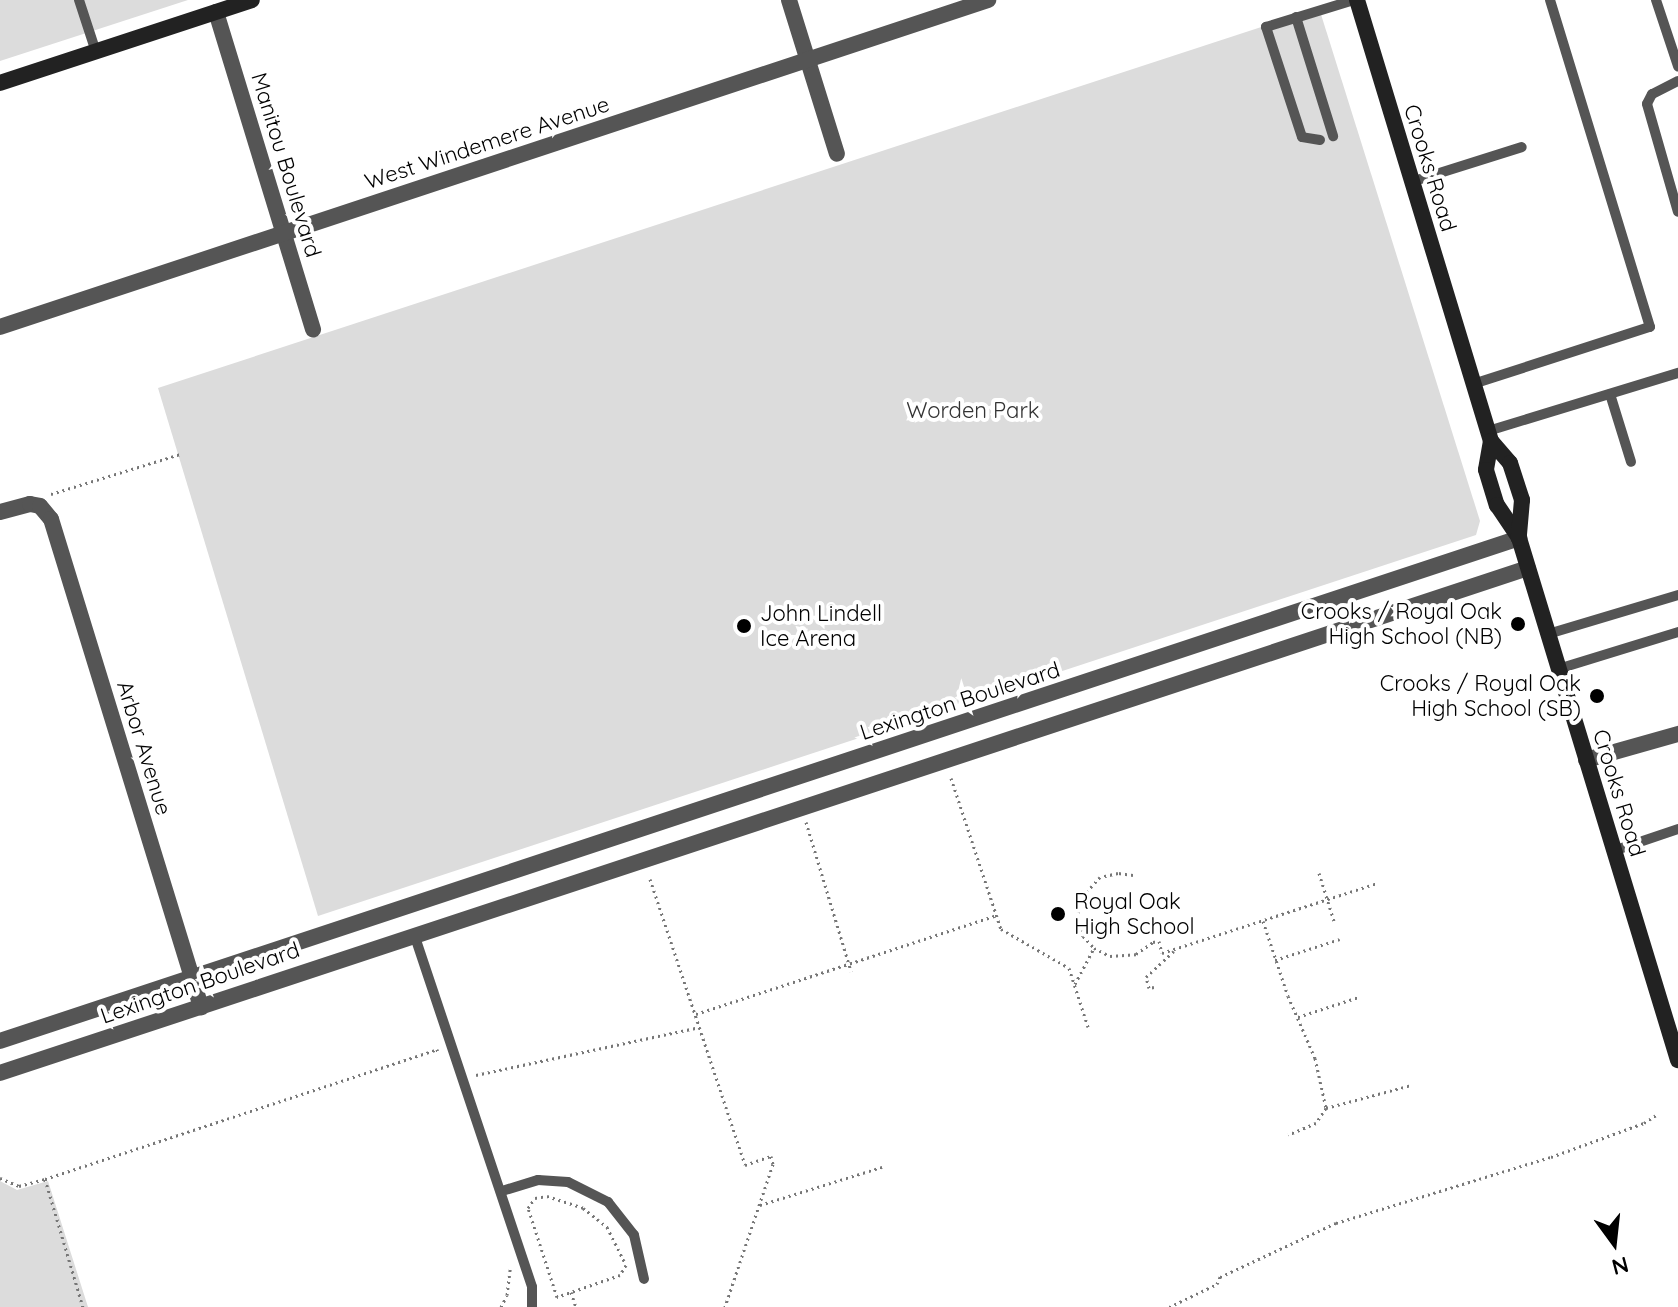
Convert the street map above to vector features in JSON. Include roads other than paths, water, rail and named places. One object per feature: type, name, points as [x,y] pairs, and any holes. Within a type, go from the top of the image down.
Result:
[{"type":"main road","points":[[0,83],[252,0]]},
{"type":"main road","name":"Crooks Road","points":[[1355,0],[1489,436],[1510,463],[1522,500],[1519,538]]},
{"type":"main road","name":"Crooks Road","points":[[1489,436],[1486,470],[1497,505],[1519,538],[1613,851],[1673,1028],[1678,1060]]},
{"type":"street","points":[[789,0],[837,154]]},
{"type":"street","name":"West Windemere Avenue","points":[[0,327],[988,0]]},
{"type":"street","name":"Manitou Boulevard","points":[[216,12],[313,330]]},
{"type":"street","name":"Arbor Avenue","points":[[0,512],[46,500],[201,1007]]},
{"type":"street","name":"Lexington Boulevard","points":[[0,1041],[1519,538]]},
{"type":"street","points":[[1428,568],[1437,582],[1439,597]]},
{"type":"street","name":"Lexington Boulevard","points":[[0,1073],[1528,568]]},
{"type":"street","points":[[1274,651],[1272,643],[1278,617]]},
{"type":"street","points":[[1099,678],[1108,706]]},
{"type":"street","points":[[1586,760],[1678,734]]},
{"type":"street","points":[[834,765],[843,794]]},
{"type":"street","points":[[735,798],[744,826]]},
{"type":"street","points":[[559,855],[570,883]]},
{"type":"street","points":[[405,906],[414,934]]},
{"type":"lane","points":[[79,0],[96,52]]},
{"type":"lane","points":[[1320,140],[1302,137],[1266,27],[1355,0]]},
{"type":"lane","points":[[1473,384],[1650,327],[1550,0]]},
{"type":"lane","points":[[1656,0],[1678,66]]},
{"type":"lane","points":[[1296,17],[1333,136]]},
{"type":"lane","points":[[1678,81],[1652,94],[1647,104],[1678,212]]},
{"type":"lane","points":[[1411,182],[1522,147]]},
{"type":"lane","points":[[1489,436],[1678,373]]},
{"type":"lane","points":[[1610,394],[1631,462]]},
{"type":"lane","points":[[1548,634],[1678,595]]},
{"type":"lane","points":[[1558,669],[1678,632]]},
{"type":"lane","points":[[1613,851],[1678,829]]},
{"type":"lane","points":[[414,934],[502,1191],[532,1287],[532,1307]]},
{"type":"lane","points":[[502,1191],[538,1180],[568,1182],[608,1202],[634,1235],[644,1279]]},
{"type":"place","name":"Crooks / Royal Oak High School (NB)","points":[[1518,624]]},
{"type":"place","name":"John Lindell Ice Arena","points":[[744,626]]},
{"type":"place","name":"Crooks / Royal Oak High School (SB)","points":[[1597,696]]},
{"type":"place","name":"Royal Oak High School","points":[[1058,914]]},
{"type":"park label","name":"Worden Park","points":[[973,411]]}]
